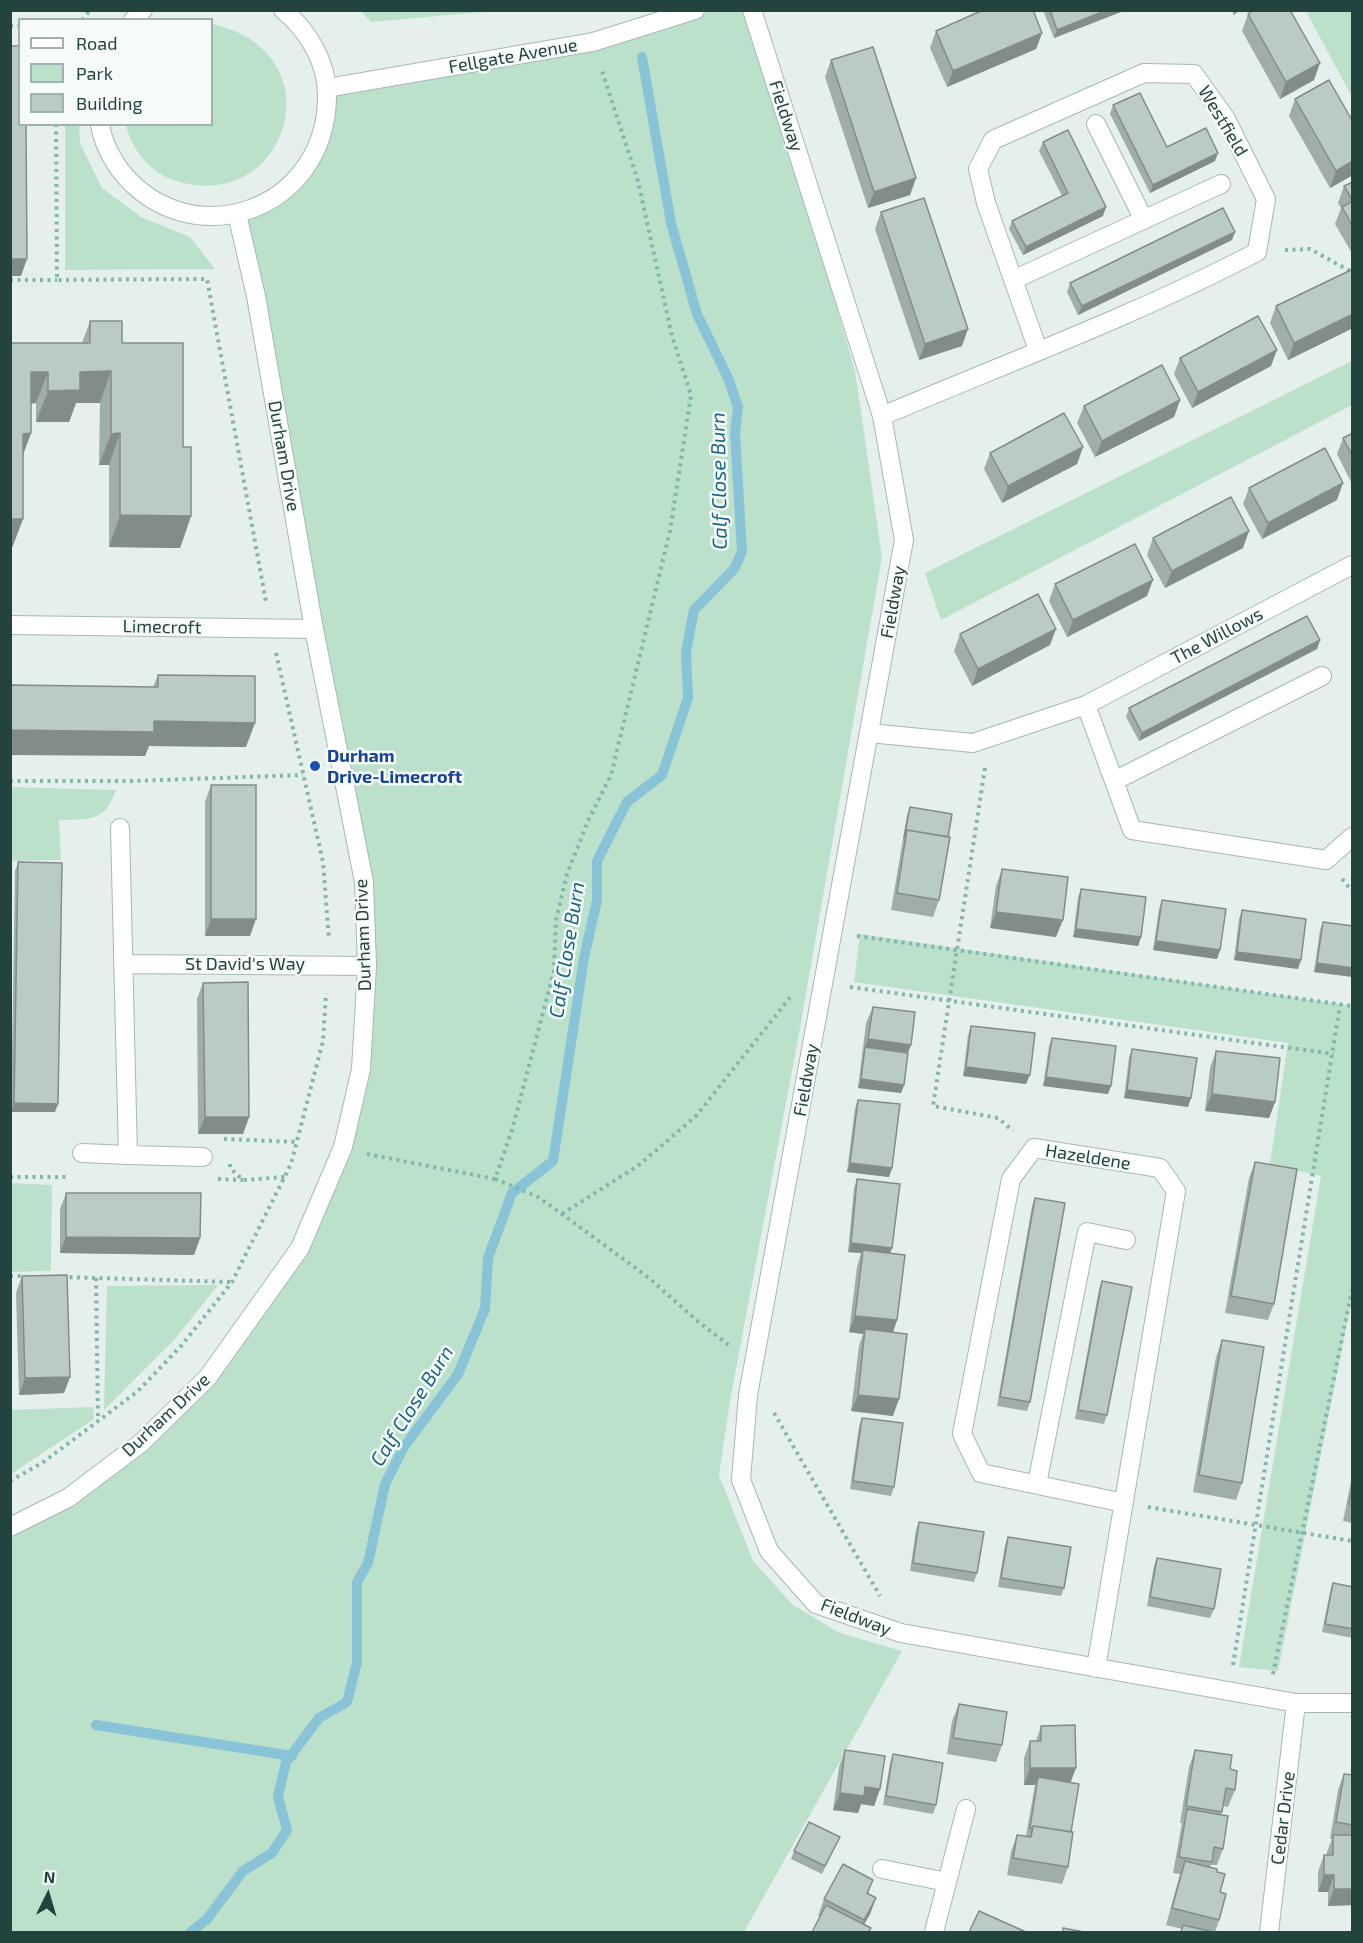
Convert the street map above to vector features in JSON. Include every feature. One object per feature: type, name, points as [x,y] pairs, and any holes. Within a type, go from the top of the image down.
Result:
[{"type":"street","points":[[101,126],[112,159],[132,185],[158,204],[198,214],[237,214],[279,196],[302,175],[318,149],[327,120],[327,88],[320,60],[306,33],[282,10]]},
{"type":"street","name":"Fellgate Avenue","points":[[327,88],[593,42],[695,10]]},
{"type":"street","name":"Fieldway","points":[[753,10],[882,416],[904,540],[752,1376],[741,1480],[769,1551],[816,1604],[901,1634],[1296,1703],[1353,1703]]},
{"type":"street","name":"Westfield","points":[[1038,350],[986,203],[978,169],[993,140],[1144,73],[1194,74],[1226,119],[1266,199],[1257,252]]},
{"type":"street","points":[[1095,124],[1144,220]]},
{"type":"street","points":[[1013,280],[1221,184]]},
{"type":"street","name":"Durham Drive","points":[[10,1527],[68,1498],[141,1443],[208,1377],[300,1248],[343,1147],[361,1069],[367,966],[364,882],[314,628],[256,296],[237,214]]},
{"type":"street","points":[[882,416],[1210,277],[1257,252]]},
{"type":"street","name":"The Willows","points":[[869,733],[974,743],[1086,705],[1352,569]]},
{"type":"street","name":"Limecroft","points":[[10,625],[314,628]]},
{"type":"street","points":[[1114,781],[1322,676]]},
{"type":"street","points":[[1086,705],[1132,830],[1326,860],[1353,837]]},
{"type":"street","points":[[120,828],[128,1155]]},
{"type":"street","name":"St David's Way","points":[[123,964],[367,966]]},
{"type":"street","name":"Hazeldene","points":[[1096,1668],[1124,1503],[1176,1191],[1160,1168],[1034,1148],[1011,1179],[962,1434],[981,1473],[1124,1503]]},
{"type":"street","points":[[82,1153],[202,1157]]},
{"type":"street","points":[[1037,1485],[1088,1232],[1126,1240]]},
{"type":"street","name":"Cedar Drive","points":[[1270,1932],[1296,1703]]},
{"type":"street","points":[[934,1932],[966,1809]]},
{"type":"street","points":[[882,1869],[947,1882]]},
{"type":"path","points":[[495,1179],[512,1130],[554,971],[556,920],[567,874],[588,821],[611,775],[670,531],[691,395],[672,336],[638,181],[593,42]]},
{"type":"path","points":[[56,126],[57,280]]},
{"type":"path","points":[[1257,252],[1310,249],[1353,272]]},
{"type":"path","points":[[10,280],[207,279],[271,628],[323,862],[330,928],[323,1041],[298,1142],[285,1177],[232,1282],[181,1346],[138,1391],[42,1463],[10,1482]]},
{"type":"path","points":[[974,743],[985,768],[933,1106],[998,1118],[1034,1148]]},
{"type":"path","points":[[10,781],[132,781],[303,775]]},
{"type":"path","points":[[833,932],[1353,1006]]},
{"type":"path","points":[[562,1214],[639,1165],[696,1116],[790,997],[805,986],[824,983],[1334,1054]]},
{"type":"path","points":[[316,993],[325,1001]]},
{"type":"path","points":[[1229,1691],[1334,1054],[1340,1005]]},
{"type":"path","points":[[217,1139],[298,1142]]},
{"type":"path","points":[[228,1139],[228,1148]]},
{"type":"path","points":[[343,1147],[373,1156],[495,1179],[538,1197],[648,1278],[694,1320],[738,1353],[901,1634]]},
{"type":"path","points":[[229,1158],[230,1168],[243,1180],[285,1177]]},
{"type":"path","points":[[10,1276],[33,1276]]},
{"type":"path","points":[[54,1277],[232,1282]]},
{"type":"path","points":[[96,1278],[98,1421]]},
{"type":"path","points":[[1268,1697],[1353,1290]]},
{"type":"path","points":[[1124,1503],[1353,1541]]},
{"type":"green space","points":[[361,11],[493,11],[371,22]]},
{"type":"green space","points":[[695,11],[752,11],[855,371],[882,557],[799,1034],[730,1401],[719,1475],[753,1561],[793,1605],[840,1633],[902,1651],[744,1932],[11,1932],[11,1527],[68,1498],[208,1377],[300,1248],[361,1069],[364,882],[237,214],[302,175],[327,88],[512,56]]},
{"type":"green space","points":[[1306,11],[1352,11],[1352,97]]},
{"type":"green space","points":[[213,24],[252,40],[276,66],[286,96],[283,128],[269,156],[244,176],[211,186],[171,179],[148,164],[136,150],[126,126],[213,126]]},
{"type":"green space","points":[[65,126],[79,126],[80,143],[102,188],[141,217],[190,237],[215,269],[65,270]]},
{"type":"green space","points":[[1352,361],[1352,405],[941,620],[925,573]]},
{"type":"green space","points":[[11,787],[116,790],[101,814],[87,819],[59,820],[61,860],[11,861]]},
{"type":"green space","points":[[860,934],[1352,1006],[1352,1298],[1278,1671],[1239,1667],[1321,1176],[1270,1164],[1288,1043],[854,982]]},
{"type":"green space","points":[[11,1183],[52,1185],[51,1271],[11,1272]]},
{"type":"green space","points":[[218,1285],[175,1339],[104,1410],[107,1286]]},
{"type":"green space","points":[[93,1407],[94,1419],[11,1474],[11,1410]]},
{"type":"building","points":[[983,10],[1033,10],[1042,33],[953,71],[936,31]]},
{"type":"building","points":[[1050,10],[1107,10],[1057,30]]},
{"type":"building","points":[[1254,10],[1290,10],[1320,63],[1286,82],[1248,14]]},
{"type":"building","points":[[10,46],[18,46],[18,126],[26,126],[27,259],[10,259]]},
{"type":"building","points":[[873,47],[916,178],[874,192],[831,60]]},
{"type":"building","points":[[1329,80],[1353,122],[1353,161],[1336,171],[1295,99]]},
{"type":"building","points":[[1140,93],[1167,147],[1206,128],[1218,153],[1153,185],[1113,105]]},
{"type":"building","points":[[1068,130],[1106,207],[1026,247],[1012,221],[1068,193],[1043,142]]},
{"type":"building","points":[[1353,182],[1353,201],[1344,186]]},
{"type":"building","points":[[924,198],[968,329],[925,344],[881,212]]},
{"type":"building","points":[[1353,201],[1353,227],[1342,207]]},
{"type":"building","points":[[1223,208],[1235,232],[1082,306],[1070,283]]},
{"type":"building","points":[[1353,269],[1353,314],[1294,343],[1276,306]]},
{"type":"building","points":[[1258,316],[1277,350],[1198,392],[1180,358]]},
{"type":"building","points":[[90,321],[122,321],[122,343],[183,343],[183,447],[191,447],[191,516],[120,515],[120,433],[111,434],[111,371],[80,372],[80,390],[48,391],[48,372],[31,372],[31,433],[23,434],[23,519],[10,519],[10,343],[90,343]]},
{"type":"building","points":[[1162,365],[1180,400],[1102,441],[1084,406]]},
{"type":"building","points":[[1064,413],[1083,447],[1008,486],[990,453]]},
{"type":"building","points":[[1353,433],[1353,457],[1343,438]]},
{"type":"building","points":[[1325,448],[1343,483],[1268,523],[1249,488]]},
{"type":"building","points":[[1231,497],[1249,531],[1172,571],[1153,538]]},
{"type":"building","points":[[1135,544],[1153,580],[1073,620],[1055,584]]},
{"type":"building","points":[[1038,594],[1056,629],[978,669],[960,634]]},
{"type":"building","points":[[1307,616],[1320,640],[1142,733],[1129,708]]},
{"type":"building","points":[[158,675],[255,676],[255,723],[154,721],[154,732],[10,730],[10,685],[158,687]]},
{"type":"building","points":[[211,785],[256,785],[256,919],[211,919]]},
{"type":"building","points":[[910,807],[952,814],[948,837],[907,830],[904,838]]},
{"type":"building","points":[[907,830],[950,837],[939,900],[897,893]]},
{"type":"building","points":[[18,862],[62,863],[58,1104],[14,1103]]},
{"type":"building","points":[[1002,869],[1068,877],[1063,920],[996,912]]},
{"type":"building","points":[[1081,889],[1146,897],[1141,937],[1076,929]]},
{"type":"building","points":[[1162,900],[1226,909],[1220,950],[1156,941]]},
{"type":"building","points":[[1242,910],[1306,919],[1301,960],[1237,952]]},
{"type":"building","points":[[1323,922],[1353,926],[1353,968],[1317,963]]},
{"type":"building","points":[[248,982],[249,1117],[205,1117],[203,983]]},
{"type":"building","points":[[873,1007],[915,1012],[911,1045],[868,1039]]},
{"type":"building","points":[[971,1026],[1035,1033],[1030,1075],[966,1067]]},
{"type":"building","points":[[1052,1038],[1116,1046],[1111,1086],[1046,1077]]},
{"type":"building","points":[[865,1047],[908,1053],[904,1085],[861,1079]]},
{"type":"building","points":[[1132,1049],[1197,1058],[1191,1098],[1127,1090]]},
{"type":"building","points":[[1216,1051],[1280,1058],[1275,1102],[1212,1094]]},
{"type":"building","points":[[858,1100],[900,1104],[892,1168],[850,1163]]},
{"type":"building","points":[[1255,1162],[1297,1169],[1274,1304],[1231,1296]]},
{"type":"building","points":[[857,1179],[900,1184],[892,1248],[851,1243]]},
{"type":"building","points":[[66,1193],[201,1193],[200,1238],[66,1237]]},
{"type":"building","points":[[1035,1198],[1065,1203],[1030,1402],[1000,1397]]},
{"type":"building","points":[[863,1250],[905,1255],[897,1320],[855,1316]]},
{"type":"building","points":[[67,1275],[70,1377],[25,1378],[22,1276]]},
{"type":"building","points":[[1102,1281],[1132,1287],[1107,1415],[1078,1410]]},
{"type":"building","points":[[865,1329],[907,1334],[899,1399],[858,1395]]},
{"type":"building","points":[[1222,1340],[1264,1347],[1242,1483],[1199,1475]]},
{"type":"building","points":[[862,1418],[903,1423],[894,1487],[853,1481]]},
{"type":"building","points":[[1353,1485],[1353,1505],[1349,1504]]},
{"type":"building","points":[[919,1522],[984,1532],[977,1573],[913,1563]]},
{"type":"building","points":[[1008,1537],[1071,1547],[1064,1588],[1001,1578]]},
{"type":"building","points":[[1157,1558],[1221,1569],[1214,1609],[1150,1597]]},
{"type":"building","points":[[1333,1583],[1353,1587],[1353,1629],[1325,1624]]},
{"type":"building","points":[[959,1704],[1007,1712],[1002,1745],[953,1738]]},
{"type":"building","points":[[1075,1725],[1076,1768],[1030,1768],[1030,1741],[1041,1741],[1041,1726]]},
{"type":"building","points":[[845,1750],[885,1756],[880,1789],[865,1787],[864,1796],[840,1793]]},
{"type":"building","points":[[1195,1750],[1232,1755],[1230,1769],[1237,1771],[1235,1790],[1226,1788],[1222,1812],[1186,1806]]},
{"type":"building","points":[[893,1754],[943,1763],[936,1805],[886,1796]]},
{"type":"building","points":[[1344,1774],[1353,1775],[1353,1825],[1336,1822]]},
{"type":"building","points":[[1038,1777],[1079,1784],[1071,1832],[1033,1826],[1030,1828]]},
{"type":"building","points":[[1187,1809],[1228,1816],[1223,1849],[1214,1847],[1212,1862],[1179,1857]]},
{"type":"building","points":[[809,1822],[840,1837],[825,1866],[794,1851]]},
{"type":"building","points":[[1033,1826],[1073,1832],[1068,1867],[1013,1858],[1017,1835],[1031,1837]]},
{"type":"building","points":[[1333,1835],[1353,1835],[1353,1889],[1334,1889],[1334,1875],[1324,1875],[1324,1855],[1333,1855]]},
{"type":"building","points":[[1185,1861],[1217,1869],[1217,1872],[1225,1874],[1220,1892],[1226,1894],[1219,1920],[1172,1908]]},
{"type":"building","points":[[843,1864],[873,1880],[867,1893],[876,1898],[864,1920],[824,1899]]},
{"type":"building","points":[[826,1905],[871,1928],[868,1932],[812,1932]]},
{"type":"building","points":[[979,1911],[1026,1932],[969,1932]]},
{"type":"building","points":[[1183,1925],[1213,1932],[1181,1932]]},
{"type":"building","points":[[1063,1928],[1084,1932],[1063,1932]]},
{"type":"waterway","name":"Calf Close Burn","points":[[191,1932],[207,1919],[243,1871],[272,1853],[287,1830],[278,1797],[286,1762],[319,1718],[347,1702],[357,1662],[357,1582],[368,1563],[385,1484],[404,1447],[458,1374],[485,1309],[488,1258],[512,1193],[553,1161],[584,958],[597,900],[597,861],[627,802],[662,775],[688,698],[686,652],[694,610],[734,569],[742,552],[735,433],[738,407],[728,378],[697,314],[671,223],[642,57]]},
{"type":"waterway","name":"Calf Close Burn","points":[[96,1725],[292,1756]]},
{"type":"place","name":"Durham Drive-Limecroft","points":[[315,766]]}]
